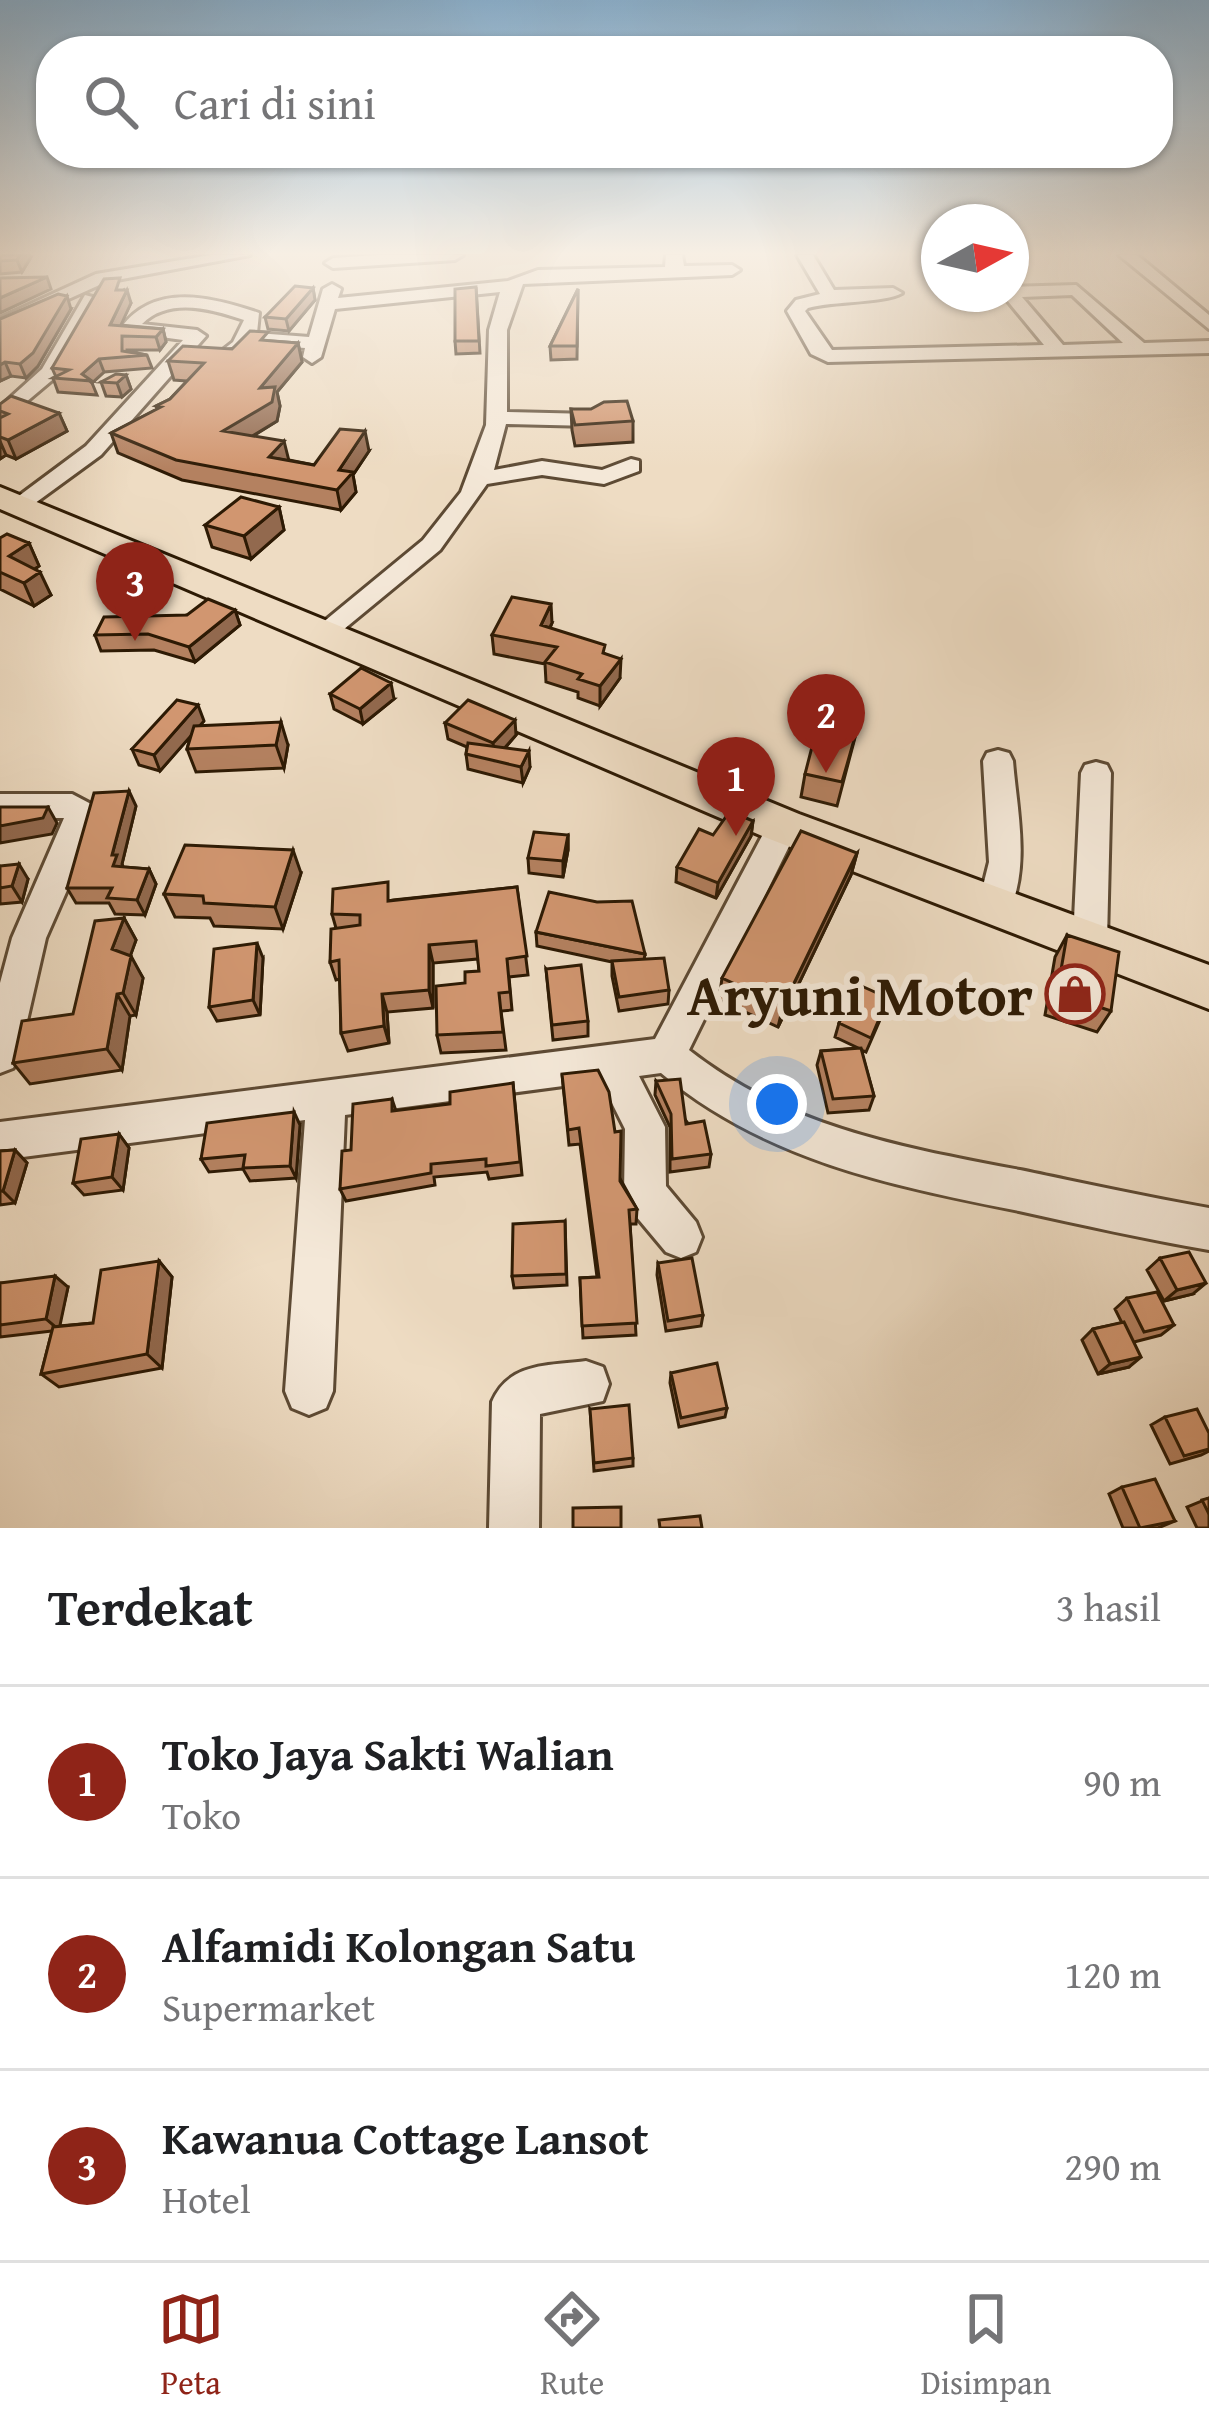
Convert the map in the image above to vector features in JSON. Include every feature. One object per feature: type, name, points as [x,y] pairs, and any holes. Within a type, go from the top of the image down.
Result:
[{"type":"highway","points":[[9,501],[783,826],[1209,987]]},
{"type":"street","points":[[0,418],[50,372],[76,326]]},
{"type":"street","points":[[131,326],[167,362],[227,356],[251,326]]},
{"type":"street","points":[[9,501],[80,465],[167,362],[205,326]]},
{"type":"street","points":[[244,338],[315,350],[321,326]]},
{"type":"street","points":[[322,633],[450,530],[469,504],[497,418],[493,326]]},
{"type":"street","points":[[805,326],[818,350],[828,356],[1209,347]]},
{"type":"street","points":[[1038,326],[1058,351]]},
{"type":"street","points":[[1115,326],[1140,349]]},
{"type":"street","points":[[497,418],[591,420]]},
{"type":"street","points":[[479,479],[542,468],[604,477],[631,466]]},
{"type":"street","points":[[995,906],[1005,862],[998,761]]},
{"type":"street","points":[[1090,940],[1096,773]]},
{"type":"street","points":[[0,806],[72,806],[80,812],[80,824],[15,939],[0,1056]]},
{"type":"street","points":[[667,1055],[783,826]]},
{"type":"street","points":[[0,1141],[667,1055],[732,1107],[798,1138],[893,1166],[1209,1229]]},
{"type":"street","points":[[611,1062],[646,1126],[645,1194],[681,1237]]},
{"type":"street","points":[[308,1391],[326,1099]]},
{"type":"street","points":[[514,1528],[516,1402],[525,1392],[586,1384]]},
{"type":"building","points":[[0,326],[49,326],[33,353],[20,364],[0,365]]},
{"type":"building","points":[[76,326],[163,329],[156,337],[122,336],[122,351],[147,355],[99,359],[82,374],[92,381],[53,378],[69,370],[52,368]]},
{"type":"building","points":[[455,326],[478,326],[479,341],[455,341]]},
{"type":"building","points":[[560,326],[577,326],[577,346],[550,346]]},
{"type":"building","points":[[250,331],[268,332],[261,340],[298,343],[260,388],[275,387],[272,402],[223,431],[284,441],[269,457],[314,465],[340,429],[365,431],[339,470],[353,472],[337,490],[176,460],[111,433],[161,407],[156,406],[170,399],[204,363],[168,361],[183,346],[232,349]]},
{"type":"building","points":[[116,374],[126,375],[117,383],[101,382]]},
{"type":"building","points":[[11,396],[59,413],[8,440],[0,437],[0,418],[8,414],[0,411],[0,404]]},
{"type":"building","points":[[627,401],[633,421],[575,425],[571,409]]},
{"type":"building","points":[[241,497],[279,507],[244,536],[205,525]]},
{"type":"building","points":[[7,534],[29,543],[9,556],[40,572],[24,583],[0,572],[0,538]]},
{"type":"building","points":[[512,597],[551,604],[541,625],[605,645],[603,653],[621,659],[600,686],[578,679],[582,674],[545,662],[557,647],[492,635]]},
{"type":"building","points":[[208,599],[235,610],[189,647],[148,634],[95,635],[104,617],[187,615]]},
{"type":"building","points":[[361,668],[391,683],[360,709],[330,694]]},
{"type":"building","points":[[177,700],[198,705],[154,755],[132,749]]},
{"type":"building","points":[[468,700],[515,720],[493,743],[445,723]]},
{"type":"building","points":[[820,716],[858,726],[842,782],[805,774]]},
{"type":"building","points":[[281,722],[276,745],[187,749],[194,726]]},
{"type":"building","points":[[468,743],[529,751],[521,767],[466,754]]},
{"type":"building","points":[[129,791],[112,855],[117,855],[113,866],[149,869],[137,900],[107,898],[112,888],[67,888],[94,793]]},
{"type":"building","points":[[0,807],[48,807],[43,818],[0,826]]},
{"type":"building","points":[[730,811],[753,821],[718,883],[677,867],[699,829],[713,835]]},
{"type":"building","points":[[801,831],[857,853],[783,1006],[722,978]]},
{"type":"building","points":[[534,832],[568,835],[563,861],[528,858]]},
{"type":"building","points":[[185,845],[293,850],[275,907],[204,903],[203,896],[164,894]]},
{"type":"building","points":[[19,864],[12,886],[0,888],[0,866]]},
{"type":"building","points":[[388,882],[388,901],[517,887],[527,956],[507,959],[510,992],[499,993],[503,1032],[437,1035],[436,986],[465,983],[465,972],[479,971],[476,941],[429,945],[429,990],[382,994],[384,1026],[341,1033],[339,960],[330,962],[331,929],[360,925],[360,915],[332,914],[333,889]]},
{"type":"building","points":[[549,892],[597,902],[632,901],[645,954],[536,932]]},
{"type":"building","points":[[124,918],[112,949],[131,956],[123,993],[117,994],[107,1049],[13,1063],[22,1021],[73,1014],[95,921]]},
{"type":"building","points":[[1067,935],[1119,952],[1111,1011],[1057,993]]},
{"type":"building","points":[[257,943],[253,1000],[209,1007],[214,949]]},
{"type":"building","points":[[664,958],[669,990],[619,997],[612,961]]},
{"type":"building","points":[[581,965],[588,1021],[552,1025],[546,969]]},
{"type":"building","points":[[857,984],[888,998],[871,1038],[839,1023]]},
{"type":"building","points":[[861,1048],[874,1096],[833,1099],[821,1051]]},
{"type":"building","points":[[598,1070],[609,1092],[615,1132],[621,1131],[620,1181],[637,1209],[629,1210],[637,1323],[582,1326],[580,1278],[599,1277],[579,1128],[568,1130],[562,1074]]},
{"type":"building","points":[[680,1079],[686,1124],[704,1121],[711,1154],[672,1159],[671,1114],[656,1081]]},
{"type":"building","points":[[513,1083],[520,1162],[486,1166],[486,1159],[431,1164],[431,1173],[340,1189],[342,1151],[351,1150],[353,1104],[392,1099],[392,1111],[450,1104],[450,1092]]},
{"type":"building","points":[[294,1112],[290,1166],[243,1168],[245,1155],[201,1159],[207,1123]]},
{"type":"building","points":[[119,1134],[112,1177],[73,1183],[81,1139]]},
{"type":"building","points":[[15,1150],[3,1191],[0,1191],[0,1151]]},
{"type":"building","points":[[565,1221],[566,1274],[512,1276],[513,1224]]},
{"type":"building","points":[[1189,1252],[1206,1283],[1177,1290],[1160,1258]]},
{"type":"building","points":[[692,1258],[703,1315],[668,1321],[658,1263]]},
{"type":"building","points":[[159,1261],[147,1354],[41,1374],[53,1327],[93,1323],[101,1270]]},
{"type":"building","points":[[55,1276],[46,1319],[0,1325],[0,1283]]},
{"type":"building","points":[[1157,1292],[1174,1325],[1144,1332],[1127,1298]]},
{"type":"building","points":[[1124,1322],[1141,1357],[1110,1364],[1093,1329]]},
{"type":"building","points":[[717,1363],[727,1408],[681,1418],[671,1373]]},
{"type":"building","points":[[629,1405],[633,1458],[594,1463],[590,1409]]},
{"type":"building","points":[[1197,1409],[1209,1433],[1209,1449],[1184,1456],[1165,1417]]},
{"type":"building","points":[[1155,1479],[1175,1521],[1140,1528],[1122,1487]]},
{"type":"building","points":[[621,1507],[621,1528],[573,1528],[573,1508]]},
{"type":"building","points":[[700,1516],[702,1528],[660,1528],[659,1520]]},
{"type":"place","name":"Kawanua Cottage Lansot","points":[[135,641]]},
{"type":"place","name":"Alfamidi Kolongan Satu","points":[[826,773]]},
{"type":"place","name":"Toko Jaya Sakti Walian","points":[[736,836]]},
{"type":"place","name":"Aryuni Motor","points":[[1075,994]]}]
